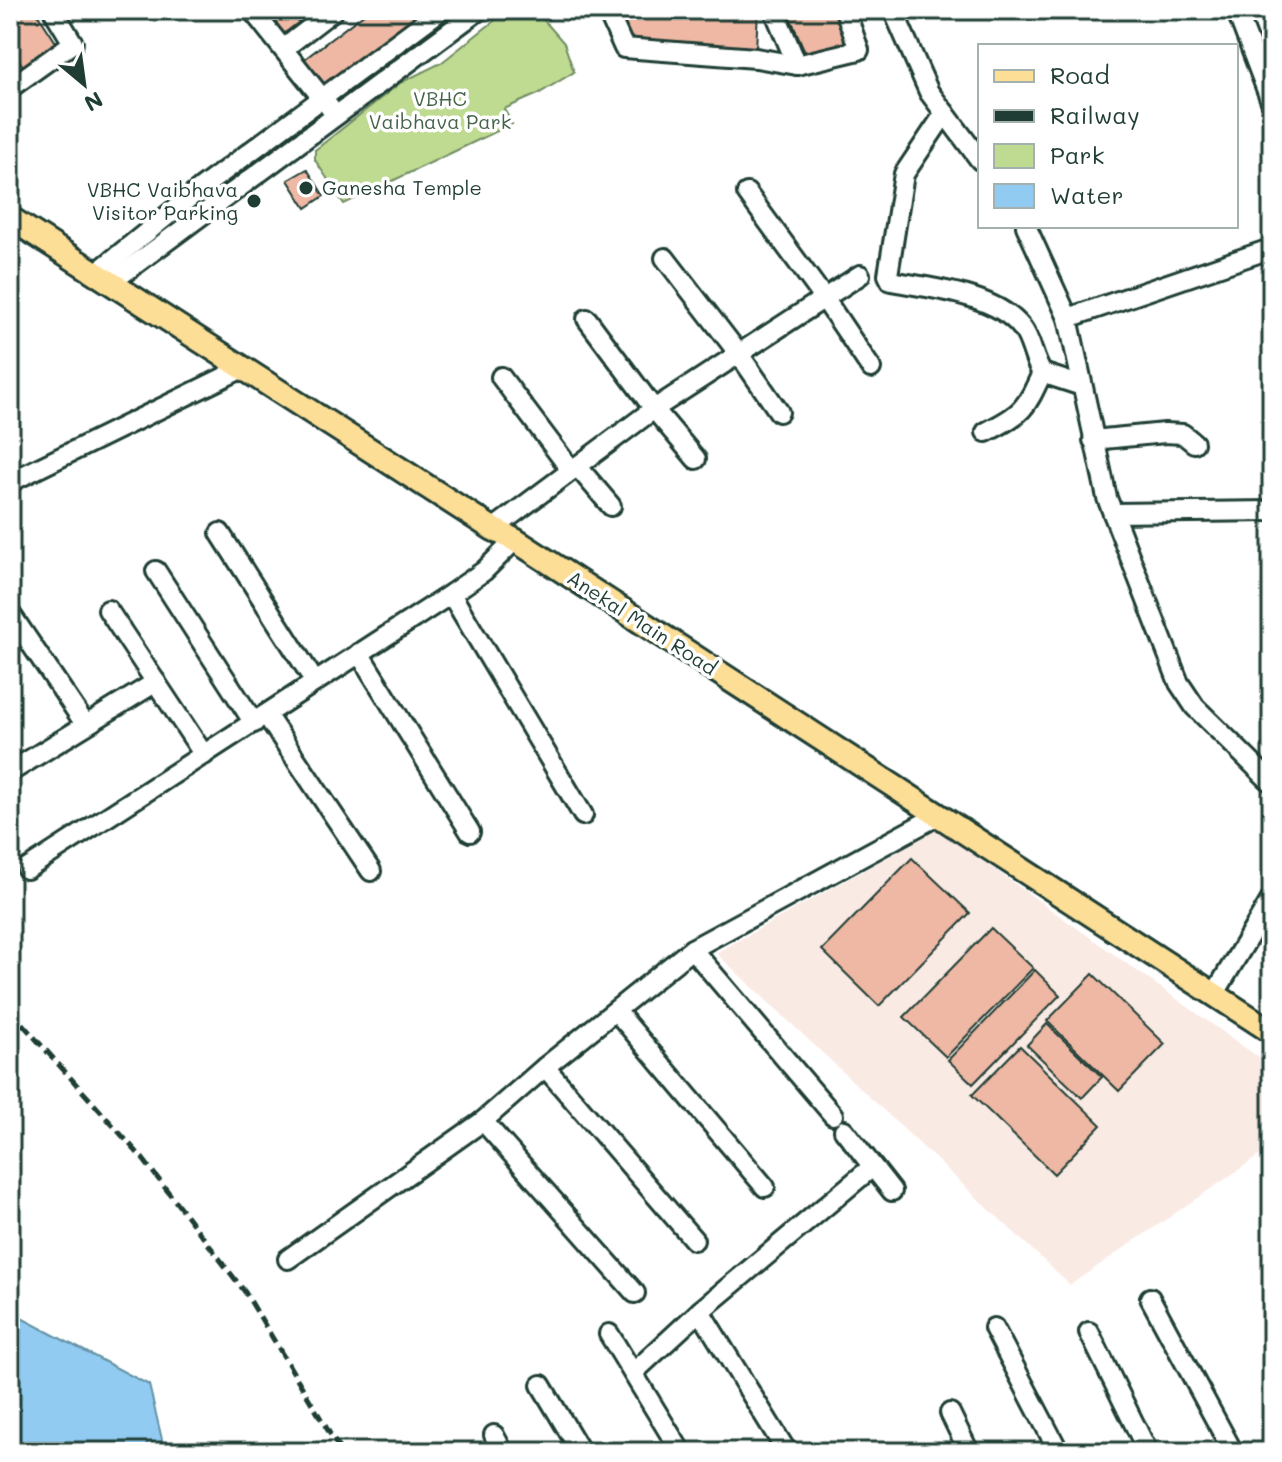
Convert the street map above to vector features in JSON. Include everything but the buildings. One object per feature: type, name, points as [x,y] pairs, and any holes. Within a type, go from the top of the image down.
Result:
[{"type":"main road","name":"Anekal Main Road","points":[[10,218],[493,529],[515,540],[1272,1032]]},
{"type":"street","points":[[12,82],[73,43],[53,10]]},
{"type":"street","points":[[252,10],[337,117]]},
{"type":"street","points":[[283,49],[334,10]]},
{"type":"street","points":[[102,278],[200,189],[441,10]]},
{"type":"street","points":[[102,278],[337,117],[479,10]]},
{"type":"street","points":[[607,10],[624,48],[756,58],[797,65],[859,50],[845,10]]},
{"type":"street","points":[[774,10],[797,65]]},
{"type":"street","points":[[893,10],[929,92],[978,157]]},
{"type":"street","points":[[1243,10],[1237,12],[1272,104]]},
{"type":"street","points":[[1268,10],[1272,21]]},
{"type":"street","points":[[945,113],[904,174],[889,279],[956,293],[1005,314],[1024,331],[1033,359],[1042,373],[1082,386]]},
{"type":"street","points":[[747,193],[871,368]]},
{"type":"street","points":[[1027,228],[1068,318],[1093,440],[1113,513],[1179,683],[1195,707],[1272,783]]},
{"type":"street","points":[[1068,318],[1270,249],[1272,253]]},
{"type":"street","points":[[665,258],[779,412]]},
{"type":"street","points":[[493,529],[654,409],[860,275]]},
{"type":"street","points":[[587,319],[654,409],[696,459]]},
{"type":"street","points":[[10,482],[243,368]]},
{"type":"street","points":[[986,432],[1004,423],[1028,404],[1042,373]]},
{"type":"street","points":[[501,377],[574,468],[611,506]]},
{"type":"street","points":[[1093,440],[1165,433],[1183,434],[1194,443]]},
{"type":"street","points":[[1113,513],[1272,511]]},
{"type":"street","points":[[220,533],[315,682]]},
{"type":"street","points":[[27,869],[451,594],[484,571],[515,540]]},
{"type":"street","points":[[156,571],[371,871]]},
{"type":"street","points":[[451,594],[583,815]]},
{"type":"street","points":[[108,610],[204,755]]},
{"type":"street","points":[[10,613],[85,724]]},
{"type":"street","points":[[359,653],[470,832]]},
{"type":"street","points":[[11,770],[156,682]]},
{"type":"street","points":[[288,1259],[483,1121],[692,949],[939,815]]},
{"type":"street","points":[[1214,995],[1272,898]]},
{"type":"street","points":[[692,949],[892,1191]]},
{"type":"street","points":[[616,1011],[765,1187]]},
{"type":"street","points":[[545,1067],[694,1240]]},
{"type":"street","points":[[483,1121],[635,1293]]},
{"type":"street","points":[[633,1373],[700,1311],[871,1168]]},
{"type":"street","points":[[1150,1298],[1233,1452]]},
{"type":"street","points":[[700,1311],[787,1452]]},
{"type":"street","points":[[994,1328],[1059,1452]]},
{"type":"street","points":[[1089,1332],[1148,1452]]},
{"type":"street","points":[[609,1334],[681,1452]]},
{"type":"street","points":[[541,1385],[581,1452]]},
{"type":"street","points":[[950,1413],[969,1452]]},
{"type":"shaded area","points":[[938,829],[1272,1067],[1272,1147],[1070,1285],[716,953]]},
{"type":"green space","name":"VBHC Vaibhava Park","points":[[508,10],[535,10],[564,43],[574,72],[538,94],[504,109],[512,124],[344,204],[315,160],[315,150],[400,83],[441,63]]},
{"type":"water","points":[[10,1312],[149,1385],[165,1452],[10,1452]]},
{"type":"railway","points":[[10,1010],[143,1159],[245,1292],[341,1452]]},
{"type":"place","name":"Ganesha Temple","points":[[306,188]]},
{"type":"place","name":"VBHC Vaibhava Visitor Parking","points":[[254,201]]}]
